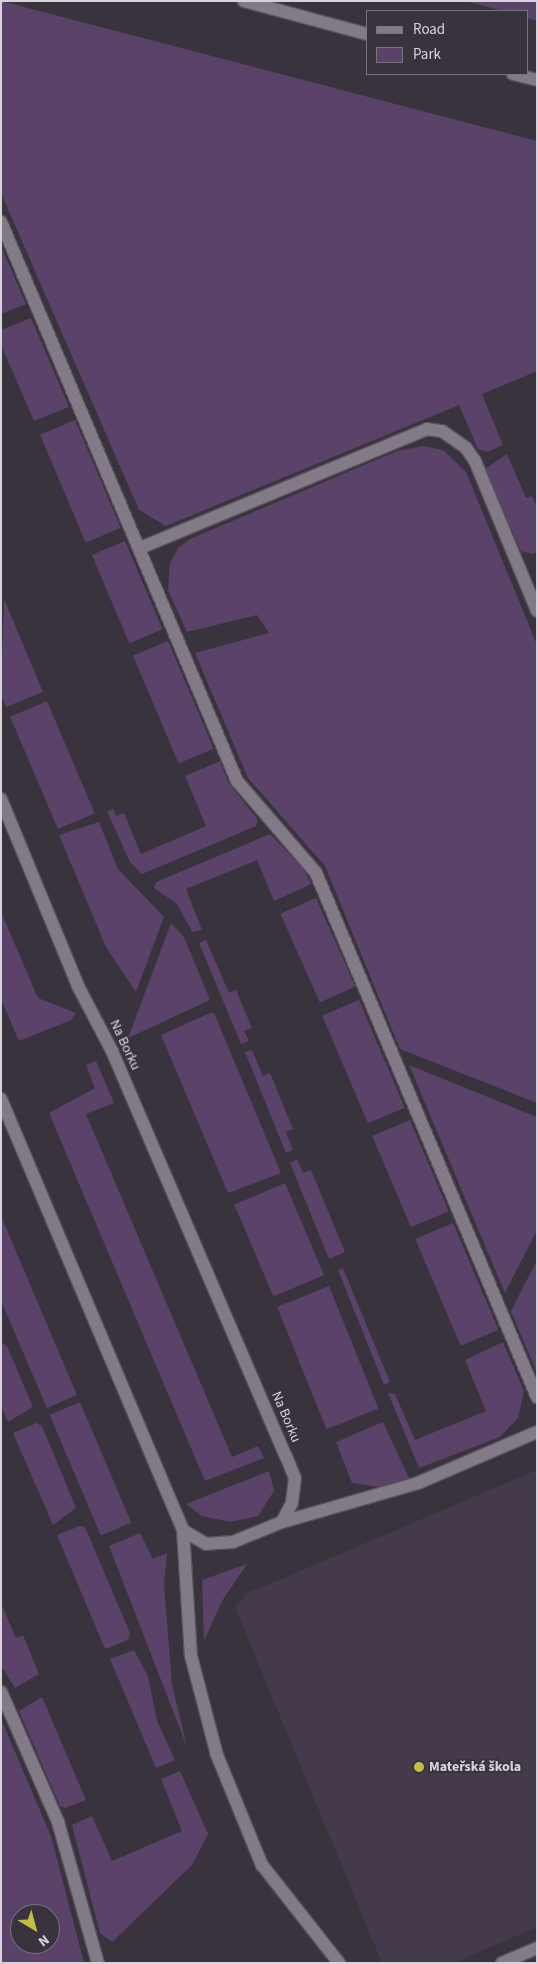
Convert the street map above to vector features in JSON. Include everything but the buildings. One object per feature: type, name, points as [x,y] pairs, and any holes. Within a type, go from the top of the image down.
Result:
[{"type":"street","points":[[244,1],[366,34]]},
{"type":"street","points":[[517,75],[537,80]]},
{"type":"street","points":[[1,222],[238,781],[316,873],[537,1397]]},
{"type":"street","points":[[140,548],[427,429],[442,431],[466,448],[475,461],[537,611]]},
{"type":"street","name":"Na Borku","points":[[1,799],[78,986],[112,1051],[295,1478],[292,1504],[282,1522]]},
{"type":"street","points":[[1,1099],[183,1530],[191,1656],[217,1755],[262,1865],[339,1963]]},
{"type":"street","points":[[183,1530],[206,1544],[232,1542],[282,1522],[418,1483],[537,1432]]},
{"type":"street","points":[[1,1692],[58,1822],[98,1963]]},
{"type":"street","points":[[502,1963],[537,1948]]},
{"type":"shaded area","name":"Mateřská škola","points":[[537,1470],[537,1927],[454,1963],[382,1963],[235,1607],[248,1593]]},
{"type":"green space","points":[[1,1],[537,141],[537,371],[482,394],[503,445],[487,452],[478,449],[459,405],[166,526],[139,510],[1,193]]},
{"type":"green space","points":[[466,1],[537,1],[537,21],[528,18],[528,10],[499,10]]},
{"type":"green space","points":[[1,246],[26,304],[1,314]]},
{"type":"green space","points":[[31,318],[69,407],[34,421],[1,345],[1,330]]},
{"type":"green space","points":[[75,420],[121,528],[86,543],[40,435]]},
{"type":"green space","points":[[423,446],[443,450],[466,472],[537,645],[537,1103],[400,1049],[325,866],[248,778],[195,653],[269,633],[257,615],[187,632],[168,590],[170,563],[178,548],[190,539],[397,451]]},
{"type":"green space","points":[[507,454],[526,498],[532,496],[537,506],[537,552],[533,554],[521,551],[485,469]]},
{"type":"green space","points":[[125,541],[163,629],[129,643],[92,555]]},
{"type":"green space","points":[[4,599],[43,692],[6,707],[1,695]]},
{"type":"green space","points":[[168,641],[214,749],[179,764],[133,656]]},
{"type":"green space","points":[[47,701],[95,813],[58,829],[10,717]]},
{"type":"green space","points":[[220,761],[228,782],[258,820],[256,826],[142,874],[130,862],[107,811],[113,809],[116,816],[124,813],[141,854],[206,826],[185,776]]},
{"type":"green space","points":[[99,822],[118,869],[164,917],[136,992],[106,947],[59,835]]},
{"type":"green space","points":[[270,834],[303,868],[311,884],[274,901],[257,860],[186,889],[202,930],[192,932],[177,904],[154,888],[156,882]]},
{"type":"green space","points":[[316,898],[355,987],[320,1002],[280,914]]},
{"type":"green space","points":[[1,912],[38,998],[76,1013],[71,1020],[19,1041],[1,999]]},
{"type":"green space","points":[[171,923],[184,937],[210,1000],[128,1038]]},
{"type":"green space","points":[[206,940],[229,993],[236,990],[252,1028],[244,1031],[249,1041],[241,1044],[199,943]]},
{"type":"green space","points":[[359,1000],[405,1108],[368,1123],[322,1016]]},
{"type":"green space","points":[[210,1013],[214,1013],[281,1173],[228,1193],[161,1035]]},
{"type":"green space","points":[[252,1050],[263,1076],[270,1073],[293,1129],[286,1132],[293,1150],[286,1153],[245,1052]]},
{"type":"green space","points":[[96,1061],[114,1103],[86,1114],[232,1457],[258,1446],[264,1458],[205,1481],[49,1113],[95,1088],[86,1065]]},
{"type":"green space","points":[[409,1065],[537,1117],[537,1230],[505,1293]]},
{"type":"green space","points":[[410,1120],[449,1211],[411,1227],[372,1136]]},
{"type":"green space","points":[[297,1159],[303,1173],[311,1170],[345,1252],[329,1259],[290,1163]]},
{"type":"green space","points":[[285,1183],[324,1275],[273,1297],[234,1204]]},
{"type":"green space","points":[[1,1216],[77,1395],[47,1408],[1,1301]]},
{"type":"green space","points":[[453,1223],[498,1330],[461,1346],[415,1239]]},
{"type":"green space","points":[[537,1260],[537,1373],[511,1311]]},
{"type":"green space","points":[[343,1268],[390,1382],[384,1385],[338,1270]]},
{"type":"green space","points":[[329,1286],[378,1408],[327,1429],[277,1307]]},
{"type":"green space","points":[[1,1342],[7,1346],[33,1407],[8,1422],[1,1406]]},
{"type":"green space","points":[[503,1342],[524,1391],[518,1418],[500,1437],[419,1468],[388,1393],[395,1394],[415,1440],[486,1411],[465,1360]]},
{"type":"green space","points":[[80,1402],[131,1523],[101,1535],[50,1415]]},
{"type":"green space","points":[[383,1422],[409,1478],[379,1487],[352,1483],[336,1442]]},
{"type":"green space","points":[[36,1423],[42,1426],[76,1508],[53,1525],[13,1433]]},
{"type":"green space","points":[[269,1471],[274,1491],[258,1516],[230,1522],[202,1516],[186,1504]]},
{"type":"green space","points":[[80,1526],[85,1527],[130,1633],[128,1640],[105,1649],[57,1535]]},
{"type":"green space","points":[[140,1533],[153,1559],[167,1553],[164,1584],[172,1684],[187,1747],[109,1546]]},
{"type":"green space","points":[[247,1564],[222,1601],[204,1641],[202,1580]]},
{"type":"green space","points":[[1,1603],[16,1638],[23,1635],[39,1674],[15,1688],[1,1666]]},
{"type":"green space","points":[[134,1650],[148,1676],[157,1721],[175,1760],[156,1768],[110,1659]]},
{"type":"green space","points":[[42,1697],[86,1800],[65,1808],[60,1806],[19,1711]]},
{"type":"green space","points":[[1,1719],[51,1836],[84,1963],[1,1963]]},
{"type":"green space","points":[[180,1771],[208,1834],[192,1865],[112,1942],[100,1933],[72,1825],[92,1816],[112,1861],[182,1831],[161,1779]]},
{"type":"place","name":"Mateřská škola","points":[[419,1767]]}]
